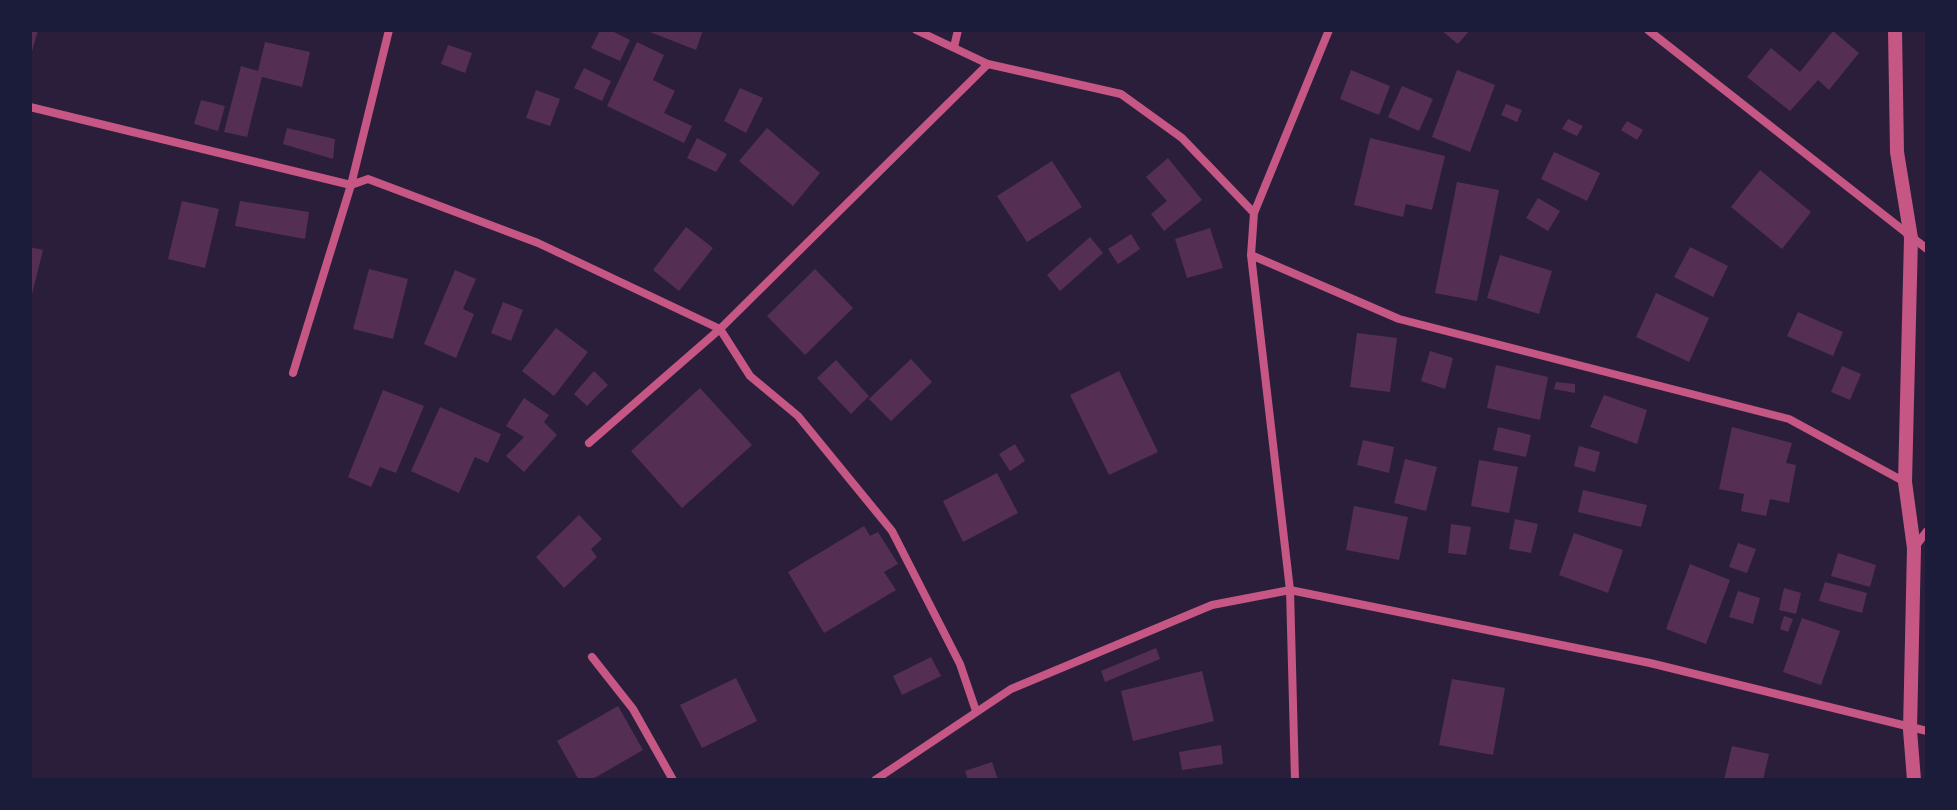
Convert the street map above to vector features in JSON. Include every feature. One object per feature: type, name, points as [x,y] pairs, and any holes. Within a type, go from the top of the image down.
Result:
[{"type":"street","points":[[293,373],[351,185],[389,30]]},
{"type":"street","points":[[916,30],[988,64],[1121,94],[1182,138],[1254,213]]},
{"type":"street","points":[[954,47],[958,30]]},
{"type":"street","points":[[1295,780],[1290,590],[1251,255],[1254,213],[1329,30]]},
{"type":"street","points":[[1648,30],[1927,249]]},
{"type":"street","points":[[1895,30],[1897,152],[1911,238],[1905,482],[1914,548],[1910,730],[1914,780]]},
{"type":"street","points":[[589,443],[720,329],[988,64]]},
{"type":"street","points":[[30,107],[351,185],[368,179],[538,243],[720,329],[750,376],[798,416],[892,531],[960,664],[976,711]]},
{"type":"street","points":[[1251,255],[1399,319],[1789,419],[1905,482]]},
{"type":"street","points":[[1914,548],[1927,531]]},
{"type":"street","points":[[875,780],[1011,689],[1212,605],[1290,590],[1650,663],[1910,730],[1927,731]]},
{"type":"street","points":[[592,657],[633,709],[673,780]]},
{"type":"shaded area","points":[[30,30],[1927,30],[1927,780],[30,780]]},
{"type":"building","points":[[30,30],[38,30],[31,55],[30,55]]},
{"type":"building","points":[[600,30],[610,30],[630,40],[620,61],[591,48]]},
{"type":"building","points":[[645,30],[703,30],[696,50]]},
{"type":"building","points":[[1441,30],[1470,30],[1458,44]]},
{"type":"building","points":[[1833,31],[1859,53],[1829,90],[1818,80],[1790,111],[1747,77],[1771,48],[1800,72]]},
{"type":"building","points":[[265,42],[310,52],[302,87],[262,77],[247,137],[224,132],[241,66],[258,71]]},
{"type":"building","points":[[637,42],[664,55],[653,80],[675,91],[664,113],[692,126],[684,143],[607,106]]},
{"type":"building","points":[[448,45],[472,53],[465,73],[441,64]]},
{"type":"building","points":[[584,68],[611,81],[602,101],[574,88]]},
{"type":"building","points":[[1351,70],[1390,86],[1379,115],[1340,99]]},
{"type":"building","points":[[1457,70],[1495,85],[1470,152],[1432,137]]},
{"type":"building","points":[[1402,86],[1433,99],[1419,131],[1388,117]]},
{"type":"building","points":[[740,88],[763,98],[746,133],[724,121]]},
{"type":"building","points":[[536,90],[560,99],[550,126],[526,118]]},
{"type":"building","points":[[201,100],[225,106],[218,131],[194,124]]},
{"type":"building","points":[[1506,104],[1522,110],[1517,122],[1501,115]]},
{"type":"building","points":[[1568,119],[1583,126],[1577,136],[1562,129]]},
{"type":"building","points":[[1627,121],[1643,130],[1637,140],[1621,130]]},
{"type":"building","points":[[287,128],[335,139],[333,159],[283,144]]},
{"type":"building","points":[[767,128],[820,173],[793,206],[739,161]]},
{"type":"building","points":[[697,138],[727,154],[716,172],[687,158]]},
{"type":"building","points":[[1370,138],[1445,156],[1432,210],[1406,204],[1403,217],[1354,205]]},
{"type":"building","points":[[1554,152],[1600,173],[1587,201],[1541,179]]},
{"type":"building","points":[[1168,158],[1202,200],[1164,231],[1151,214],[1167,201],[1146,177]]},
{"type":"building","points":[[1052,161],[1082,207],[1027,242],[997,196]]},
{"type":"building","points":[[1760,170],[1811,212],[1782,249],[1731,207]]},
{"type":"building","points":[[1457,182],[1499,190],[1477,301],[1435,293]]},
{"type":"building","points":[[1538,198],[1560,211],[1548,231],[1526,218]]},
{"type":"building","points":[[182,201],[219,209],[205,268],[168,259]]},
{"type":"building","points":[[240,201],[309,212],[305,239],[235,226]]},
{"type":"building","points":[[686,227],[713,248],[679,291],[653,270]]},
{"type":"building","points":[[1210,228],[1223,268],[1187,278],[1175,239]]},
{"type":"building","points":[[1131,234],[1140,249],[1118,264],[1108,249]]},
{"type":"building","points":[[1090,237],[1103,253],[1060,291],[1047,275]]},
{"type":"building","points":[[30,247],[43,250],[31,298],[30,298]]},
{"type":"building","points":[[1690,247],[1728,266],[1713,297],[1674,277]]},
{"type":"building","points":[[1500,255],[1552,271],[1539,314],[1487,298]]},
{"type":"building","points":[[369,269],[408,279],[393,339],[353,329]]},
{"type":"building","points":[[815,269],[853,308],[805,355],[767,316]]},
{"type":"building","points":[[455,270],[476,279],[463,309],[474,314],[456,358],[424,344]]},
{"type":"building","points":[[1656,293],[1709,318],[1689,362],[1636,337]]},
{"type":"building","points":[[503,302],[523,310],[511,341],[491,333]]},
{"type":"building","points":[[1798,312],[1843,332],[1833,356],[1787,336]]},
{"type":"building","points":[[556,328],[588,352],[554,396],[522,371]]},
{"type":"building","points":[[1357,333],[1397,338],[1390,392],[1350,387]]},
{"type":"building","points":[[1430,351],[1453,358],[1445,389],[1421,381]]},
{"type":"building","points":[[911,359],[932,382],[891,421],[869,399]]},
{"type":"building","points":[[836,360],[869,396],[851,414],[817,378]]},
{"type":"building","points":[[1496,365],[1548,377],[1540,420],[1487,408]]},
{"type":"building","points":[[1842,366],[1861,374],[1850,400],[1831,392]]},
{"type":"building","points":[[594,371],[608,385],[587,406],[574,394]]},
{"type":"building","points":[[1119,371],[1158,452],[1109,475],[1070,395]]},
{"type":"building","points":[[1556,382],[1575,384],[1575,393],[1554,389]]},
{"type":"building","points":[[700,388],[752,445],[682,508],[631,451]]},
{"type":"building","points":[[383,390],[424,406],[396,473],[380,467],[371,487],[348,477]]},
{"type":"building","points":[[1604,395],[1647,410],[1637,444],[1590,427]]},
{"type":"building","points":[[524,398],[549,415],[544,422],[557,435],[524,472],[506,456],[524,437],[506,426]]},
{"type":"building","points":[[440,407],[501,434],[488,463],[475,457],[459,493],[411,471]]},
{"type":"building","points":[[1498,427],[1531,435],[1526,457],[1493,450]]},
{"type":"building","points":[[1732,427],[1792,443],[1786,463],[1796,465],[1789,503],[1770,499],[1766,516],[1741,511],[1744,494],[1719,489]]},
{"type":"building","points":[[1363,440],[1394,447],[1389,473],[1357,465]]},
{"type":"building","points":[[1015,444],[1025,461],[1010,471],[999,454]]},
{"type":"building","points":[[1579,446],[1600,452],[1595,472],[1574,466]]},
{"type":"building","points":[[1405,459],[1437,467],[1426,511],[1394,503]]},
{"type":"building","points":[[1479,460],[1518,467],[1509,513],[1471,506]]},
{"type":"building","points":[[997,473],[1018,513],[963,542],[943,501]]},
{"type":"building","points":[[1583,490],[1647,505],[1641,527],[1578,512]]},
{"type":"building","points":[[1354,506],[1408,517],[1399,560],[1346,550]]},
{"type":"building","points":[[579,515],[602,539],[591,549],[597,557],[564,588],[536,557]]},
{"type":"building","points":[[1515,519],[1538,524],[1531,553],[1509,549]]},
{"type":"building","points":[[1451,524],[1471,527],[1466,555],[1448,553]]},
{"type":"building","points":[[864,526],[870,536],[878,532],[898,564],[884,572],[896,590],[824,633],[788,572]]},
{"type":"building","points":[[1574,533],[1623,550],[1608,593],[1559,575]]},
{"type":"building","points":[[1738,543],[1756,549],[1747,573],[1729,567]]},
{"type":"building","points":[[1838,553],[1876,565],[1870,587],[1831,576]]},
{"type":"building","points":[[1690,564],[1730,580],[1706,644],[1666,629]]},
{"type":"building","points":[[1825,582],[1867,593],[1862,613],[1819,601]]},
{"type":"building","points":[[1784,588],[1801,593],[1796,614],[1779,610]]},
{"type":"building","points":[[1738,591],[1760,598],[1753,624],[1729,617]]},
{"type":"building","points":[[1784,616],[1793,619],[1788,632],[1780,629]]},
{"type":"building","points":[[1802,618],[1840,631],[1821,685],[1783,672]]},
{"type":"building","points":[[1156,648],[1160,659],[1105,682],[1101,671]]},
{"type":"building","points":[[931,657],[941,676],[902,695],[893,676]]},
{"type":"building","points":[[1202,671],[1214,721],[1133,741],[1121,691]]},
{"type":"building","points":[[736,678],[757,721],[702,748],[680,705]]},
{"type":"building","points":[[1452,679],[1505,688],[1493,755],[1439,745]]},
{"type":"building","points":[[618,706],[643,750],[591,780],[579,780],[557,741]]},
{"type":"building","points":[[1221,745],[1223,764],[1182,770],[1179,752]]},
{"type":"building","points":[[1732,746],[1769,754],[1763,780],[1724,780]]},
{"type":"building","points":[[992,762],[998,780],[968,780],[965,771]]}]
